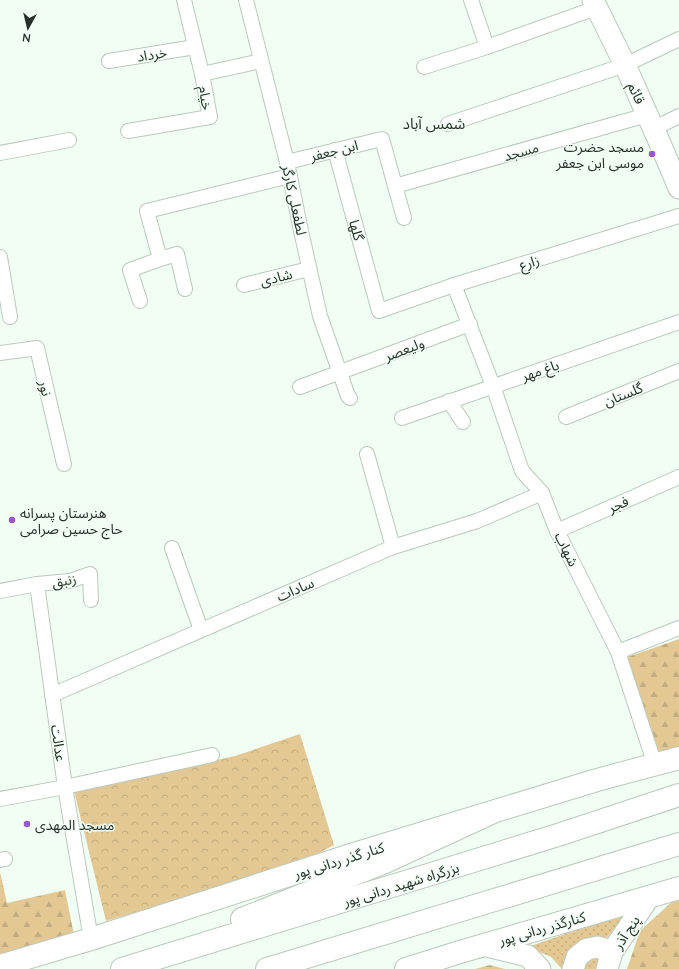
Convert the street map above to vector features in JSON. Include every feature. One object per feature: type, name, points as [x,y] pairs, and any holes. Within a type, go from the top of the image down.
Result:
[{"type":"main road","name":"کنار گذر ردانی پور","points":[[0,966],[91,939],[492,812],[597,780],[679,758]]},
{"type":"main road","name":"بزرگراه شهید ردانی پور","points":[[122,969],[558,835],[679,795]]},
{"type":"main road","points":[[117,969],[384,862],[492,812]]},
{"type":"main road","points":[[267,969],[679,844]]},
{"type":"main road","name":"کنارگذر ردانی پور","points":[[406,969],[679,888]]},
{"type":"street","name":"خیام","points":[[128,131],[210,117],[202,74],[184,0]]},
{"type":"street","name":"لطفعلی کارگر","points":[[246,0],[287,162],[320,316],[350,398]]},
{"type":"street","points":[[470,0],[487,47]]},
{"type":"street","points":[[424,68],[487,47],[594,4]]},
{"type":"street","name":"قائم","points":[[594,4],[624,65],[679,188]]},
{"type":"street","points":[[448,124],[624,65],[679,39]]},
{"type":"street","name":"خرداد","points":[[109,61],[195,47]]},
{"type":"street","points":[[202,74],[262,61]]},
{"type":"street","name":"مسجد","points":[[395,186],[679,116]]},
{"type":"street","name":"ابن جعفر","points":[[287,162],[382,139],[395,186]]},
{"type":"street","points":[[0,153],[69,140]]},
{"type":"street","name":"گلها","points":[[335,150],[379,311]]},
{"type":"street","points":[[160,259],[147,211],[290,176]]},
{"type":"street","points":[[395,186],[404,218]]},
{"type":"street","name":"زارع","points":[[379,311],[454,285],[679,216]]},
{"type":"street","points":[[140,301],[130,270],[177,254],[185,289]]},
{"type":"street","points":[[0,257],[10,317]]},
{"type":"street","name":"شادی","points":[[244,285],[309,268]]},
{"type":"street","points":[[454,285],[470,324]]},
{"type":"street","name":"باغ مهر","points":[[402,418],[679,322]]},
{"type":"street","name":"ولیعصر","points":[[300,387],[470,324]]},
{"type":"street","name":"شهاب","points":[[470,324],[522,471],[542,493],[557,531],[618,652],[655,765]]},
{"type":"street","name":"نور","points":[[0,353],[37,348],[64,464]]},
{"type":"street","name":"گلستان","points":[[566,417],[679,371]]},
{"type":"street","points":[[449,401],[463,422]]},
{"type":"street","points":[[367,454],[393,547]]},
{"type":"street","name":"فجر","points":[[557,531],[679,477]]},
{"type":"street","name":"سادات","points":[[52,694],[393,547],[477,521],[542,493]]},
{"type":"street","points":[[172,548],[201,630]]},
{"type":"street","name":"زنبق","points":[[37,584],[70,581],[90,574],[91,600]]},
{"type":"street","points":[[0,591],[37,584]]},
{"type":"street","name":"عدالت","points":[[37,584],[65,787],[91,939]]},
{"type":"street","points":[[618,652],[679,628]]},
{"type":"street","points":[[0,799],[65,787],[212,755]]},
{"type":"street","name":"پنج آذر","points":[[609,961],[648,897]]},
{"type":"street","points":[[483,945],[528,956],[540,969]]},
{"type":"street","points":[[573,969],[577,957],[587,949],[598,947],[609,961]]},
{"type":"green space","points":[[679,639],[679,749],[657,755],[619,660]]},
{"type":"green space","points":[[300,734],[334,845],[319,853],[220,887],[106,921],[74,791],[235,756]]},
{"type":"green space","points":[[0,872],[7,903],[65,890],[74,935],[0,956]]},
{"type":"green space","points":[[679,897],[679,969],[627,969],[640,931],[676,898]]},
{"type":"green space","points":[[627,912],[606,939],[596,969],[562,969],[551,957],[528,947]]},
{"type":"green space","points":[[490,965],[505,969],[475,969]]},
{"type":"place","name":"مسجد حضرت موسی ابن جعفر","points":[[652,154]]},
{"type":"place","name":"هنرستان پسرانه حاج حسین صرامی","points":[[12,520]]},
{"type":"place","name":"مسجد المهدی","points":[[27,824]]},
{"type":"district","name":"شمس آباد","points":[[434,123]]}]
